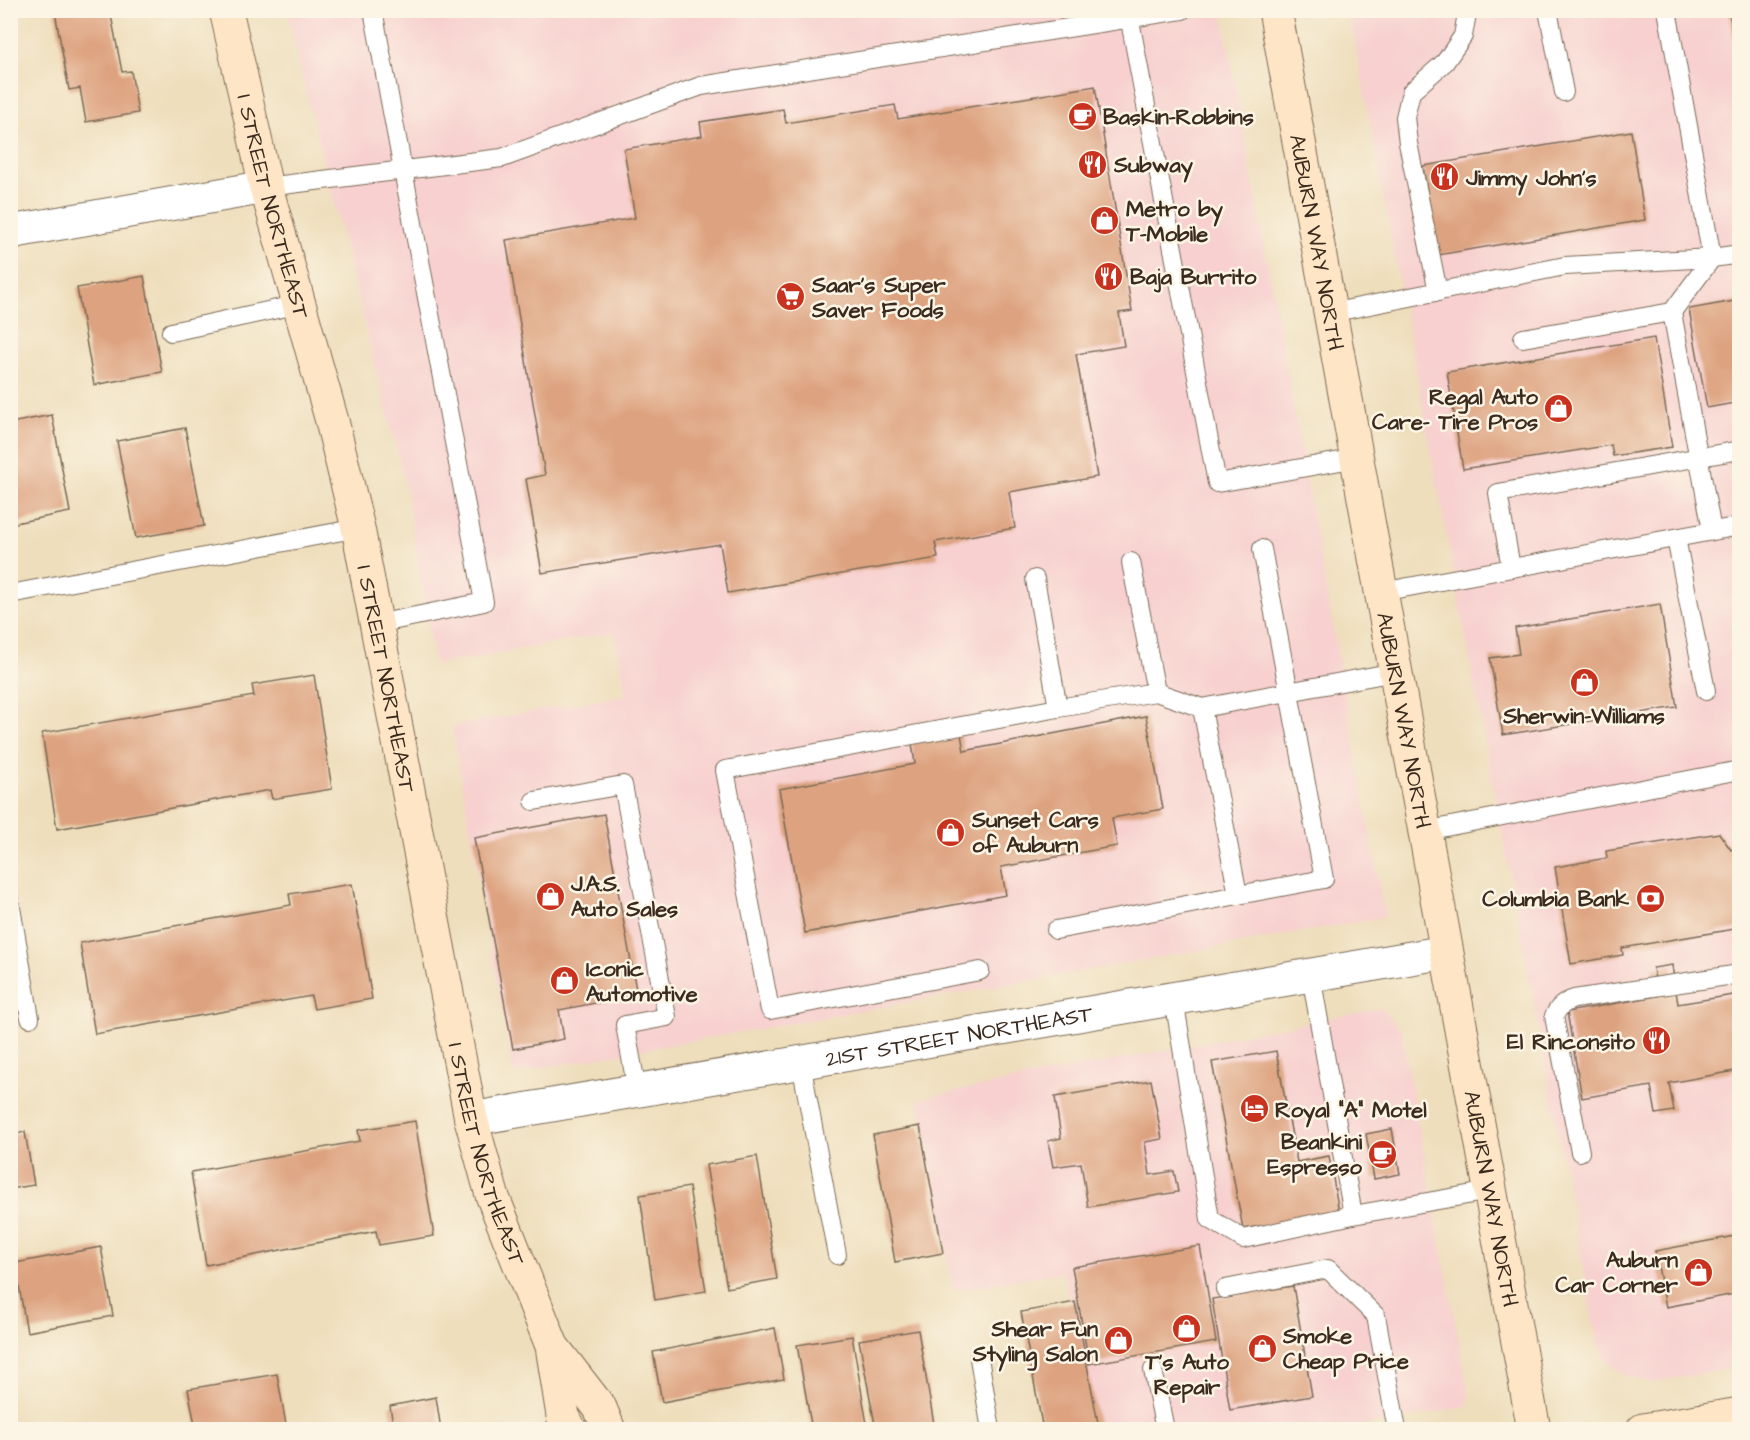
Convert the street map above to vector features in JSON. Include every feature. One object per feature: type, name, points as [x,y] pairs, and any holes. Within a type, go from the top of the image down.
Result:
[{"type":"street","name":"I STREET NORTHEAST","points":[[226,10],[266,187],[332,421],[358,528],[471,1119],[492,1195],[552,1346],[563,1416],[570,1430]]},
{"type":"street","name":"AUBURN WAY NORTH","points":[[1275,10],[1534,1430]]},
{"type":"street","points":[[10,232],[266,187]]},
{"type":"street","name":"21ST STREET NORTHEAST","points":[[471,1119],[1446,951]]},
{"type":"street","name":"I STREET NORTHEAST","points":[[552,1346],[600,1408],[609,1430]]},
{"type":"street","points":[[1642,1430],[1740,1414]]},
{"type":"lane","points":[[373,10],[484,602],[378,624]]},
{"type":"lane","points":[[266,187],[502,158],[701,86],[1129,15],[1182,10]]},
{"type":"lane","points":[[1438,292],[1408,143],[1406,117],[1411,92],[1445,62],[1463,36],[1465,10]]},
{"type":"lane","points":[[1548,10],[1564,92]]},
{"type":"lane","points":[[1523,338],[1672,312],[1712,258],[1667,10]]},
{"type":"lane","points":[[1129,15],[1217,483],[1357,458]]},
{"type":"lane","points":[[1330,313],[1565,266],[1712,258],[1740,254]]},
{"type":"lane","points":[[171,332],[300,304]]},
{"type":"lane","points":[[1672,312],[1712,531]]},
{"type":"lane","points":[[1511,568],[1498,493],[1740,450]]},
{"type":"lane","points":[[1381,592],[1740,526]]},
{"type":"lane","points":[[10,594],[358,528]]},
{"type":"lane","points":[[1676,538],[1706,691]]},
{"type":"lane","points":[[1056,930],[1324,879],[1262,549]]},
{"type":"lane","points":[[1131,562],[1156,692]]},
{"type":"lane","points":[[1035,579],[1058,708]]},
{"type":"lane","points":[[980,971],[770,1010],[725,770],[1156,692],[1202,708],[1395,672]]},
{"type":"lane","points":[[1202,708],[1238,895]]},
{"type":"lane","points":[[1425,831],[1739,771]]},
{"type":"lane","points":[[534,801],[622,784],[667,1017],[625,1025],[637,1090]]},
{"type":"lane","points":[[10,902],[30,1018]]},
{"type":"lane","points":[[1580,1152],[1554,1017],[1557,1010],[1567,1001],[1574,999],[1740,974]]},
{"type":"lane","points":[[1311,975],[1353,1215]]},
{"type":"lane","points":[[1174,999],[1210,1219],[1243,1239],[1353,1215],[1490,1191]]},
{"type":"lane","points":[[801,1063],[837,1255]]},
{"type":"lane","points":[[1224,1289],[1328,1269],[1376,1316],[1397,1430]]},
{"type":"lane","points":[[979,1358],[991,1430]]},
{"type":"lane","points":[[1153,1370],[1166,1430]]},
{"type":"shaded area","points":[[287,11],[1222,11],[1385,917],[513,1073],[452,726],[626,695],[615,632],[435,665],[405,483]]},
{"type":"shaded area","points":[[1349,11],[1739,11],[1739,1367],[1650,1383],[1625,1375],[1607,1363],[1597,1342]]},
{"type":"shaded area","points":[[1381,1008],[1401,1030],[1469,1396],[1467,1407],[1348,1429],[1098,1429],[1063,1272],[954,1290],[918,1099]]},
{"type":"building","points":[[110,10],[122,72],[131,71],[138,113],[86,122],[80,88],[69,90],[55,12]]},
{"type":"building","points":[[1729,10],[1740,10],[1740,63],[1738,63]]},
{"type":"building","name":"Saar's Super Saver Foods","points":[[1095,86],[1132,311],[1119,313],[1124,346],[1076,354],[1097,477],[1009,492],[1015,528],[935,542],[938,558],[728,593],[720,544],[542,573],[526,479],[545,475],[506,240],[635,218],[624,149],[702,136],[700,122],[783,109],[786,123],[895,105],[898,119]]},
{"type":"building","points":[[1631,131],[1645,220],[1438,255],[1423,166]]},
{"type":"building","points":[[144,276],[162,372],[94,385],[77,288]]},
{"type":"building","points":[[1740,300],[1740,402],[1707,408],[1689,309]]},
{"type":"building","name":"Regal Auto Care- Tire Pros","points":[[1654,338],[1672,447],[1613,456],[1611,445],[1463,469],[1447,372]]},
{"type":"building","points":[[52,415],[70,512],[10,524],[10,423]]},
{"type":"building","points":[[185,428],[204,526],[136,538],[117,441]]},
{"type":"building","name":"Sherwin-Williams","points":[[1660,604],[1677,707],[1503,735],[1490,658],[1519,654],[1515,628]]},
{"type":"building","points":[[314,675],[332,789],[272,799],[270,790],[57,829],[42,733],[254,696],[252,685]]},
{"type":"building","name":"Sunset Cars of Auburn","points":[[1146,716],[1163,809],[1112,818],[1117,846],[1001,867],[1006,895],[805,933],[779,789],[915,764],[912,743],[961,734],[964,751]]},
{"type":"building","points":[[604,814],[637,995],[559,1010],[564,1039],[513,1049],[474,838]]},
{"type":"building","name":"Columbia Bank","points":[[1719,833],[1731,850],[1740,844],[1740,928],[1622,948],[1623,955],[1571,964],[1555,867],[1607,858],[1606,851]]},
{"type":"building","points":[[352,884],[372,999],[314,1009],[311,996],[95,1034],[80,943],[291,905],[289,894]]},
{"type":"building","name":"El Rinconsito","points":[[1672,965],[1678,1004],[1740,994],[1740,1070],[1669,1083],[1674,1111],[1656,1114],[1651,1086],[1582,1098],[1567,1012],[1658,996],[1653,968]]},
{"type":"building","name":"Royal \"A\" Motel","points":[[1276,1051],[1297,1162],[1329,1156],[1339,1212],[1243,1229],[1212,1062]]},
{"type":"building","points":[[1151,1080],[1162,1139],[1145,1142],[1150,1175],[1174,1171],[1178,1192],[1088,1207],[1081,1163],[1053,1167],[1048,1141],[1061,1138],[1055,1097]]},
{"type":"building","points":[[415,1121],[434,1236],[379,1245],[376,1231],[206,1265],[191,1172],[360,1141],[358,1130]]},
{"type":"building","points":[[920,1126],[943,1253],[895,1262],[873,1135]]},
{"type":"building","name":"Beankini Espresso","points":[[1392,1129],[1400,1174],[1374,1179],[1366,1134]]},
{"type":"building","points":[[25,1132],[34,1185],[10,1189],[10,1135]]},
{"type":"building","points":[[757,1156],[777,1279],[727,1288],[706,1165]]},
{"type":"building","points":[[689,1187],[706,1291],[655,1300],[640,1195]]},
{"type":"building","name":"Auburn Car Corner","points":[[1740,1235],[1740,1293],[1666,1307],[1655,1251]]},
{"type":"building","points":[[1200,1246],[1216,1342],[1089,1364],[1072,1267]]},
{"type":"building","points":[[101,1247],[113,1316],[27,1332],[15,1263]]},
{"type":"building","name":"Smoke Cheap Price","points":[[1293,1286],[1312,1396],[1230,1410],[1212,1299]]},
{"type":"building","points":[[1075,1302],[1099,1428],[1043,1430],[1021,1312]]},
{"type":"building","points":[[775,1328],[784,1379],[662,1402],[653,1352]]},
{"type":"building","points":[[918,1330],[935,1430],[876,1430],[859,1340]]},
{"type":"building","points":[[852,1336],[868,1430],[812,1430],[797,1345]]},
{"type":"building","points":[[277,1374],[287,1430],[196,1430],[188,1389]]},
{"type":"building","points":[[436,1397],[441,1430],[394,1430],[390,1406]]},
{"type":"place","name":"Baskin-Robbins","points":[[1082,116]]},
{"type":"place","name":"Subway","points":[[1093,164]]},
{"type":"place","name":"Jimmy John's","points":[[1445,177]]},
{"type":"place","name":"Metro by T-Mobile","points":[[1105,221]]},
{"type":"place","name":"Baja Burrito","points":[[1109,276]]},
{"type":"place","name":"Saar's Super Saver Foods","points":[[791,297]]},
{"type":"place","name":"Regal Auto Care- Tire Pros","points":[[1559,409]]},
{"type":"place","name":"Sherwin-Williams","points":[[1584,683]]},
{"type":"place","name":"Sunset Cars of Auburn","points":[[951,832]]},
{"type":"place","name":"J.A.S. Auto Sales","points":[[550,896]]},
{"type":"place","name":"Columbia Bank","points":[[1650,898]]},
{"type":"place","name":"Iconic Automotive","points":[[565,981]]},
{"type":"place","name":"El Rinconsito","points":[[1656,1041]]},
{"type":"place","name":"Royal \"A\" Motel","points":[[1254,1109]]},
{"type":"place","name":"Beankini Espresso","points":[[1383,1154]]},
{"type":"place","name":"Auburn Car Corner","points":[[1699,1272]]},
{"type":"place","name":"T's Auto Repair","points":[[1187,1329]]},
{"type":"place","name":"Shear Fun Styling Salon","points":[[1119,1341]]},
{"type":"place","name":"Smoke Cheap Price","points":[[1262,1348]]}]
